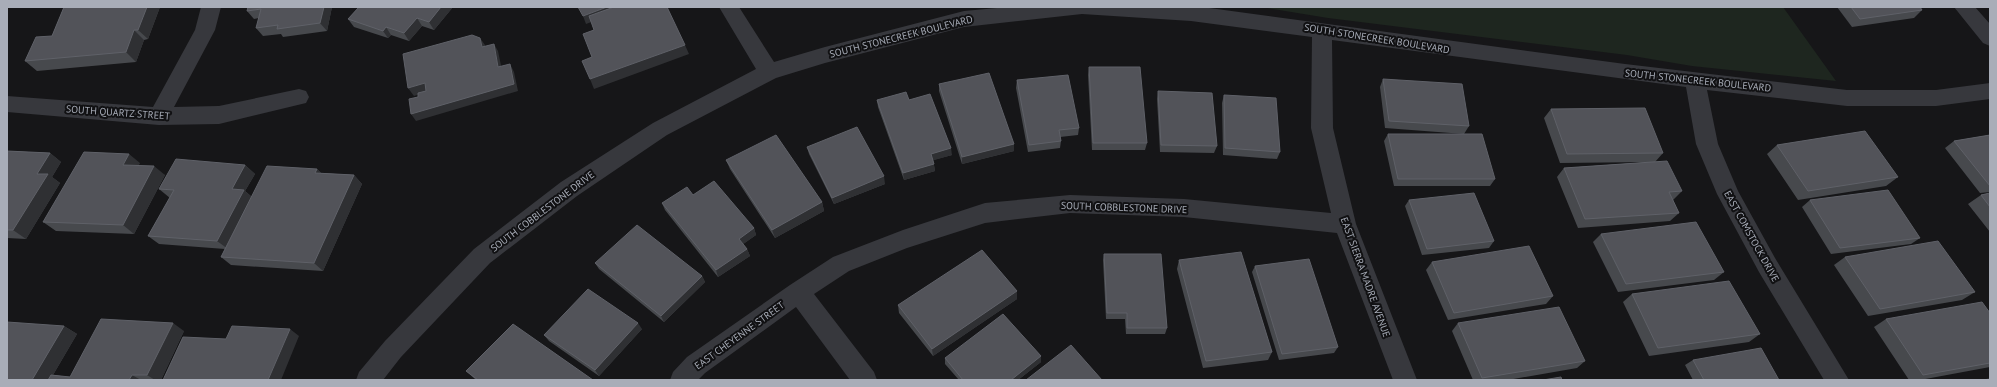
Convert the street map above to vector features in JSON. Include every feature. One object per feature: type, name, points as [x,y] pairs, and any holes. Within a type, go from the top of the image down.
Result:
[{"type":"street","points":[[159,116],[205,30],[211,7]]},
{"type":"street","points":[[729,7],[769,72]]},
{"type":"street","name":"SOUTH STONECREEK BOULEVARD","points":[[769,72],[824,55],[964,19],[1082,7],[1191,13],[1322,30],[1459,51],[1695,81],[1847,98],[1936,98],[1990,91]]},
{"type":"street","points":[[1964,7],[1990,38]]},
{"type":"street","name":"EAST SIERRA MADRE AVENUE","points":[[1322,30],[1322,128],[1345,224],[1405,380]]},
{"type":"street","name":"SOUTH COBBLESTONE DRIVE","points":[[368,380],[393,349],[482,256],[556,198],[660,129],[769,72]]},
{"type":"street","name":"EAST COMSTOCK DRIVE","points":[[1695,81],[1707,144],[1728,194],[1767,265],[1837,380]]},
{"type":"street","name":"SOUTH QUARTZ STREET","points":[[7,104],[159,116],[219,115],[299,97]]},
{"type":"street","name":"SOUTH COBBLESTONE DRIVE","points":[[798,292],[841,264],[902,240],[985,213],[1070,204],[1184,208],[1345,224]]},
{"type":"street","points":[[798,292],[865,380]]},
{"type":"street","name":"EAST CHEYENNE STREET","points":[[682,380],[696,365],[798,292]]},
{"type":"shaded area","points":[[1261,7],[1783,7],[1836,81],[1692,66],[1627,55],[1328,18]]},
{"type":"building","points":[[64,7],[147,7],[138,30],[134,30],[126,52],[25,61],[36,37],[52,36]]},
{"type":"building","points":[[248,7],[324,7],[320,23],[277,29],[278,25],[256,28],[261,9],[247,11]]},
{"type":"building","points":[[359,7],[441,7],[429,22],[417,18],[404,33],[386,27],[383,31],[348,19]]},
{"type":"building","points":[[578,7],[607,7],[583,16]]},
{"type":"building","points":[[614,7],[667,7],[685,45],[590,79],[582,61],[592,57],[583,34],[594,30],[589,16]]},
{"type":"building","points":[[1851,7],[1920,7],[1922,10],[1860,19]]},
{"type":"building","points":[[472,35],[480,38],[482,47],[494,44],[498,67],[510,64],[514,84],[411,114],[409,99],[418,97],[418,93],[426,91],[425,83],[408,88],[403,54]]},
{"type":"building","points":[[1089,67],[1140,67],[1147,143],[1093,143]]},
{"type":"building","points":[[989,73],[1014,144],[962,157],[939,84]]},
{"type":"building","points":[[1068,75],[1079,128],[1059,130],[1061,141],[1029,145],[1017,80]]},
{"type":"building","points":[[1383,79],[1462,84],[1469,126],[1389,121]]},
{"type":"building","points":[[1158,91],[1212,93],[1217,146],[1161,145]]},
{"type":"building","points":[[906,92],[909,100],[930,94],[951,148],[931,154],[934,164],[903,173],[877,100]]},
{"type":"building","points":[[1224,95],[1276,98],[1280,152],[1225,148]]},
{"type":"building","points":[[1645,108],[1663,153],[1567,154],[1551,109]]},
{"type":"building","points":[[857,127],[884,176],[832,198],[807,147]]},
{"type":"building","points":[[1865,131],[1898,177],[1808,191],[1777,145]]},
{"type":"building","points":[[1388,134],[1482,134],[1495,179],[1398,179]]},
{"type":"building","points":[[776,135],[822,202],[772,230],[726,160]]},
{"type":"building","points":[[1990,135],[1990,186],[1954,141]]},
{"type":"building","points":[[7,151],[50,153],[37,174],[48,174],[13,230],[7,230]]},
{"type":"building","points":[[84,152],[129,154],[123,165],[154,166],[123,225],[43,222]]},
{"type":"building","points":[[176,159],[245,165],[232,189],[244,190],[217,241],[148,236],[174,190],[159,189]]},
{"type":"building","points":[[1667,161],[1682,191],[1669,192],[1679,213],[1585,219],[1564,168]]},
{"type":"building","points":[[267,166],[317,169],[315,173],[354,175],[314,263],[221,257]]},
{"type":"building","points":[[714,181],[754,228],[739,239],[747,249],[716,270],[662,203],[687,187],[693,195]]},
{"type":"building","points":[[1888,190],[1920,238],[1840,248],[1810,200]]},
{"type":"building","points":[[1474,193],[1494,241],[1427,249],[1409,200]]},
{"type":"building","points":[[1990,193],[1990,207],[1981,195]]},
{"type":"building","points":[[1696,222],[1724,272],[1626,284],[1601,234]]},
{"type":"building","points":[[637,225],[702,276],[661,316],[595,263]]},
{"type":"building","points":[[1938,241],[1975,292],[1880,309],[1845,257]]},
{"type":"building","points":[[1529,246],[1553,296],[1454,313],[1432,262]]},
{"type":"building","points":[[982,250],[1017,291],[932,349],[898,305]]},
{"type":"building","points":[[1241,252],[1272,352],[1206,361],[1179,260]]},
{"type":"building","points":[[1104,254],[1161,254],[1167,328],[1127,328],[1127,313],[1107,313]]},
{"type":"building","points":[[1309,259],[1338,347],[1282,354],[1255,266]]},
{"type":"building","points":[[1729,281],[1760,334],[1658,348],[1632,294]]},
{"type":"building","points":[[588,289],[638,323],[595,370],[544,335]]},
{"type":"building","points":[[1982,302],[1990,313],[1990,363],[1923,375],[1886,319]]},
{"type":"building","points":[[1559,307],[1585,361],[1482,378],[1458,323]]},
{"type":"building","points":[[1003,314],[1041,356],[1011,380],[963,380],[945,358]]},
{"type":"building","points":[[101,319],[173,323],[147,375],[132,375],[129,380],[48,380],[51,375],[70,377]]},
{"type":"building","points":[[7,322],[64,326],[32,380],[7,380]]},
{"type":"building","points":[[513,324],[593,380],[478,380],[466,371]]},
{"type":"building","points":[[232,326],[290,329],[268,380],[163,380],[183,337],[226,339]]},
{"type":"building","points":[[1071,345],[1102,380],[1026,380]]},
{"type":"building","points":[[1761,348],[1779,380],[1704,380],[1693,360]]},
{"type":"building","points":[[1561,377],[1562,380],[1543,380]]}]
